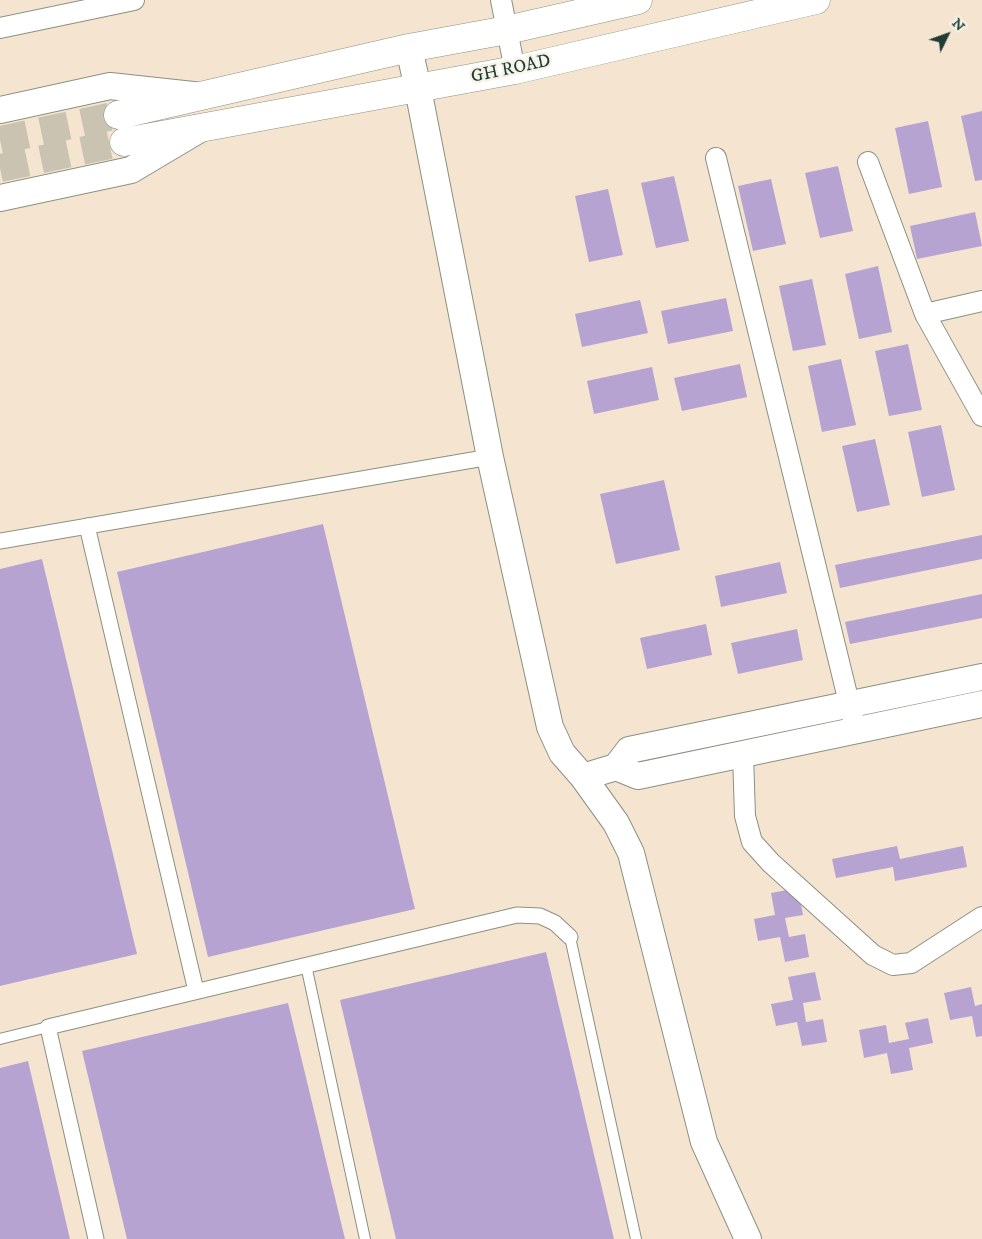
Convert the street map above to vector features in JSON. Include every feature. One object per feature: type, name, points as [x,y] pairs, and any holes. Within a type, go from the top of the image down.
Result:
[{"type":"main road","points":[[118,115],[409,48],[507,30],[638,0]]},
{"type":"main road","name":"GH ROAD","points":[[124,142],[515,70],[816,0]]},
{"type":"street","points":[[0,28],[52,8],[134,0]]},
{"type":"street","points":[[501,0],[515,70]]},
{"type":"street","points":[[409,48],[490,457],[550,727],[562,753],[583,776],[616,823],[630,853],[704,1142],[748,1239]]},
{"type":"street","points":[[0,110],[110,86],[201,96]]},
{"type":"street","points":[[0,198],[131,170],[203,128]]},
{"type":"street","points":[[716,158],[856,730]]},
{"type":"street","points":[[868,162],[925,314],[982,416]]},
{"type":"street","points":[[925,314],[982,301]]},
{"type":"street","points":[[0,541],[490,457]]},
{"type":"street","points":[[87,526],[196,991]]},
{"type":"street","points":[[583,776],[616,766],[629,750],[982,677]]},
{"type":"street","points":[[616,766],[638,776],[982,704]]},
{"type":"street","points":[[743,754],[744,816],[752,842],[771,863],[873,955],[893,965],[911,963],[982,917]]},
{"type":"street","points":[[96,1239],[48,1027],[517,915],[540,916],[555,923],[570,937]]},
{"type":"lane","points":[[570,937],[636,1239]]},
{"type":"lane","points":[[306,965],[365,1239]]},
{"type":"lane","points":[[0,1039],[48,1027]]},
{"type":"building","points":[[982,111],[982,180],[975,181],[961,116]]},
{"type":"building","points":[[928,121],[942,187],[909,194],[895,128]]},
{"type":"building","points":[[838,166],[853,231],[820,238],[805,173]]},
{"type":"building","points":[[674,176],[689,241],[656,248],[641,183]]},
{"type":"building","points":[[771,179],[786,244],[753,251],[738,186]]},
{"type":"building","points":[[608,189],[623,255],[589,262],[575,196]]},
{"type":"building","points":[[975,212],[982,246],[917,259],[910,226]]},
{"type":"building","points":[[878,266],[892,332],[859,339],[845,274]]},
{"type":"building","points":[[812,279],[826,345],[793,351],[779,286]]},
{"type":"building","points":[[726,298],[733,331],[668,344],[661,311]]},
{"type":"building","points":[[640,300],[648,333],[582,347],[575,314]]},
{"type":"building","points":[[908,344],[922,410],[889,416],[875,351]]},
{"type":"building","points":[[841,359],[856,425],[822,432],[808,366]]},
{"type":"building","points":[[740,364],[747,397],[682,411],[674,378]]},
{"type":"building","points":[[652,367],[659,400],[594,414],[587,381]]},
{"type":"building","points":[[941,425],[955,490],[922,497],[908,432]]},
{"type":"building","points":[[875,439],[890,505],[857,512],[842,446]]},
{"type":"building","points":[[664,480],[680,550],[616,564],[600,494]]},
{"type":"building","points":[[323,524],[415,909],[208,957],[117,572]]},
{"type":"building","points":[[982,535],[982,559],[840,588],[835,565]]},
{"type":"building","points":[[42,559],[137,954],[0,986],[0,569]]},
{"type":"building","points":[[780,562],[787,593],[721,607],[715,576]]},
{"type":"building","points":[[982,594],[982,618],[850,644],[845,622]]},
{"type":"building","points":[[706,624],[712,655],[647,669],[640,638]]},
{"type":"building","points":[[797,629],[803,660],[738,674],[731,643]]},
{"type":"building","points":[[897,846],[900,859],[963,846],[967,867],[895,881],[893,867],[836,878],[832,859]]},
{"type":"building","points":[[798,888],[803,915],[785,918],[789,937],[805,934],[809,957],[785,962],[780,937],[758,941],[754,919],[775,915],[771,893]]},
{"type":"building","points":[[546,952],[614,1239],[396,1239],[340,1000]]},
{"type":"building","points":[[815,972],[821,1000],[803,1003],[806,1022],[823,1019],[827,1042],[802,1046],[797,1022],[776,1026],[771,1004],[793,1000],[788,977]]},
{"type":"building","points":[[971,987],[975,1006],[982,1004],[982,1036],[976,1037],[972,1016],[950,1020],[944,993]]},
{"type":"building","points":[[288,1003],[345,1239],[127,1239],[82,1051]]},
{"type":"building","points":[[928,1018],[933,1043],[909,1048],[913,1070],[891,1074],[887,1053],[864,1058],[859,1030],[886,1025],[889,1043],[909,1039],[905,1023]]},
{"type":"building","points":[[28,1061],[70,1239],[0,1239],[0,1068]]},
{"type":"tunnel","points":[[0,140],[118,115]]},
{"type":"tunnel","points":[[0,168],[124,142]]}]
